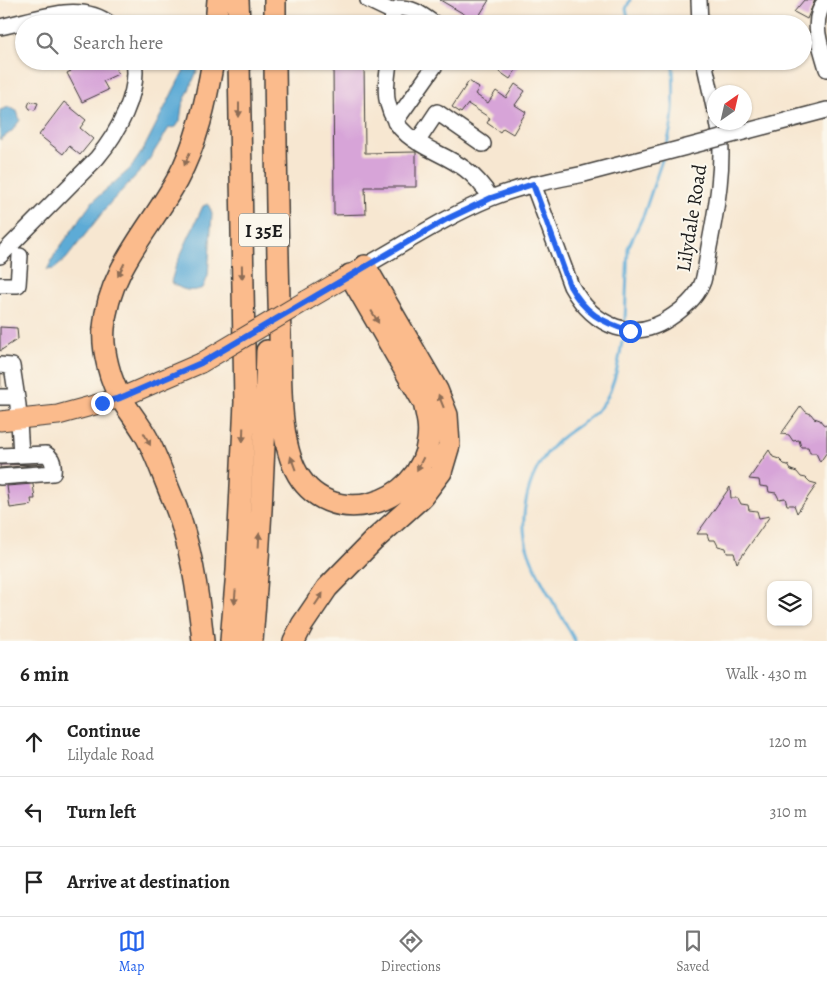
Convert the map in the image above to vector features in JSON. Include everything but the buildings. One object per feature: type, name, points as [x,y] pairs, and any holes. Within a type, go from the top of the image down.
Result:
[{"type":"highway","points":[[217,15],[218,0]]},
{"type":"highway","points":[[238,0],[238,15]]},
{"type":"highway","points":[[264,0],[264,15]]},
{"type":"highway","points":[[275,0],[275,15]]},
{"type":"highway","points":[[202,641],[199,603],[185,532],[147,438],[120,398],[111,379],[104,329],[107,307],[119,272],[177,181],[195,140],[204,109],[210,70]]},
{"type":"highway","name":"I 35E","points":[[231,641],[237,571],[245,402],[239,70]]},
{"type":"highway","name":"I 35E","points":[[252,641],[258,577],[266,399],[267,347],[263,200],[264,70]]},
{"type":"highway","points":[[275,70],[278,268],[282,398],[286,440],[294,467],[303,483],[330,503],[360,505],[378,503],[406,485],[417,471],[425,455],[429,420],[424,403],[358,270]]},
{"type":"highway","points":[[294,641],[302,625],[327,588],[373,541],[422,497],[441,472],[449,445],[447,416],[437,390],[358,270]]},
{"type":"main road","points":[[0,421],[58,416],[120,398],[201,363],[358,270]]},
{"type":"street","points":[[368,0],[389,15]]},
{"type":"street","points":[[698,0],[699,15]]},
{"type":"street","points":[[826,0],[819,9],[817,26],[826,62]]},
{"type":"street","points":[[394,15],[398,8],[406,7],[422,15]]},
{"type":"street","points":[[48,15],[73,10],[94,15]]},
{"type":"street","points":[[0,27],[15,23]]},
{"type":"street","points":[[0,256],[97,158],[110,142],[133,90],[134,70]]},
{"type":"street","points":[[389,70],[387,103],[395,122],[408,137],[465,169],[480,182],[491,198]]},
{"type":"street","points":[[395,122],[432,70]]},
{"type":"street","points":[[706,70],[709,85]]},
{"type":"street","points":[[358,270],[447,219],[491,198],[533,184],[584,174],[827,110]]},
{"type":"street","points":[[417,142],[437,112],[483,144]]},
{"type":"street","name":"Lilydale Road","points":[[533,184],[570,286],[578,299],[588,311],[608,325],[630,331],[652,329],[672,318],[690,304],[703,282],[716,213],[720,164],[718,130]]},
{"type":"street","points":[[0,285],[18,285],[20,256]]},
{"type":"street","points":[[6,375],[16,397],[22,455]]},
{"type":"street","points":[[0,397],[16,397]]},
{"type":"street","points":[[0,456],[46,454],[51,457],[54,468],[52,473],[0,477]]},
{"type":"water","points":[[184,70],[198,70],[182,106],[180,121],[176,127],[169,128],[145,166],[110,203],[66,259],[54,269],[47,270],[55,254],[93,201],[130,169],[143,150]]},
{"type":"water","points":[[9,107],[17,111],[20,120],[12,131],[0,140],[0,110]]},
{"type":"water","points":[[208,204],[212,213],[208,276],[203,288],[186,290],[171,282],[176,265],[203,206]]},
{"type":"waterway","points":[[628,15],[626,9],[630,0]]},
{"type":"waterway","points":[[666,147],[671,127],[673,106],[673,70]]},
{"type":"waterway","points":[[625,320],[628,248],[644,214],[663,157]]},
{"type":"waterway","points":[[575,641],[544,587],[529,553],[525,539],[525,509],[532,480],[547,454],[556,443],[594,413],[605,401],[614,380],[622,342]]},
{"type":"route","points":[[102,403],[120,398],[201,363],[447,219],[491,198],[533,184],[570,286],[578,299],[588,311],[608,325],[630,331]]}]
